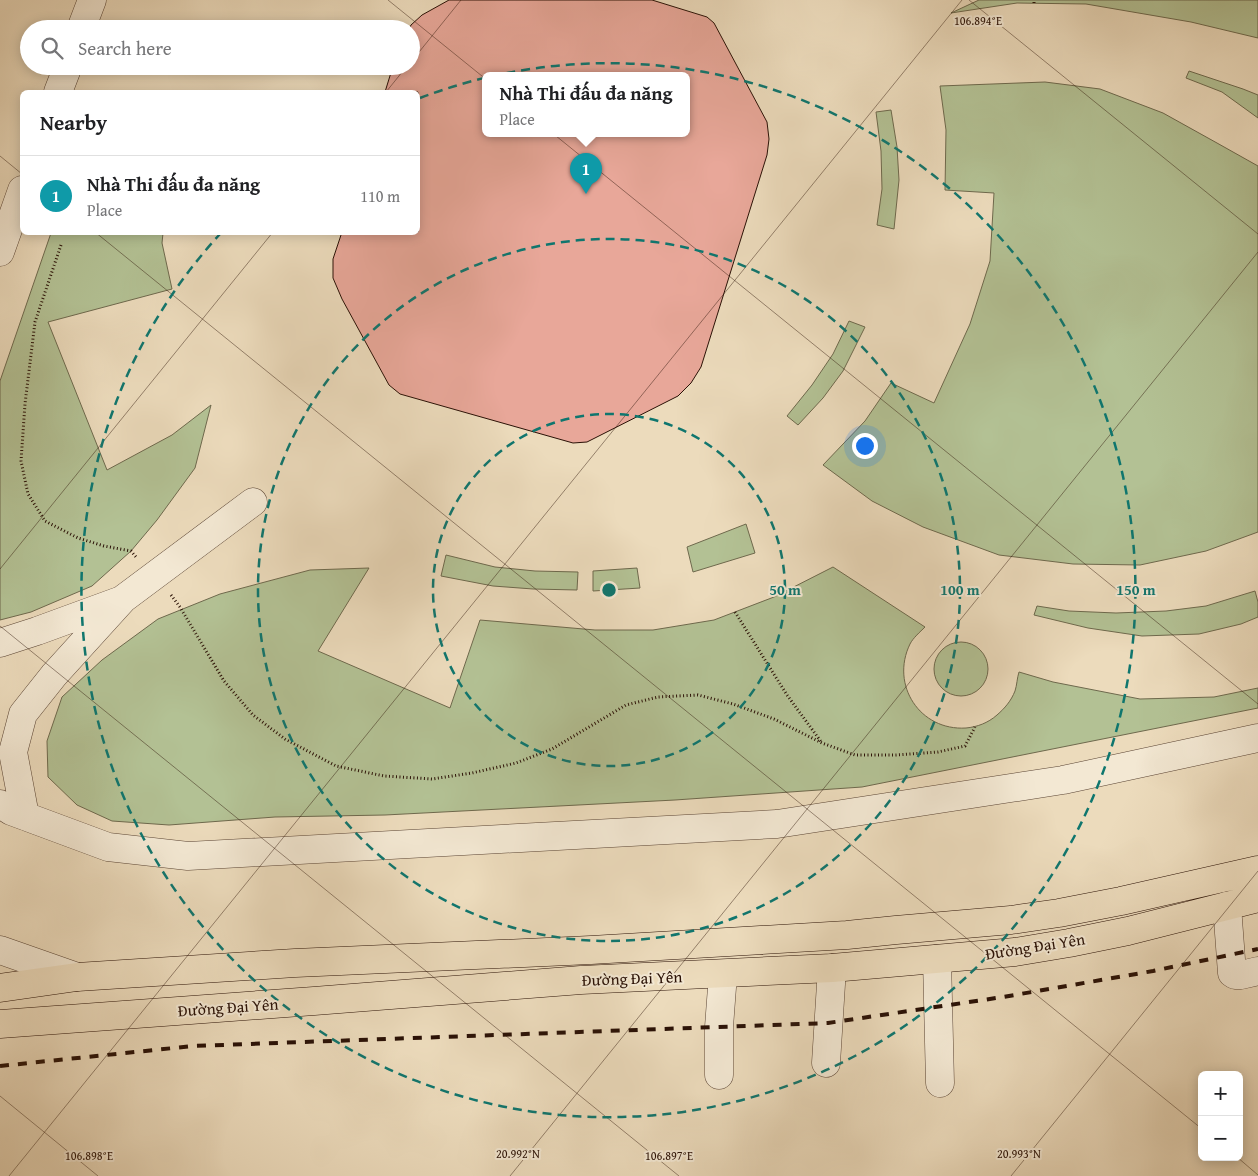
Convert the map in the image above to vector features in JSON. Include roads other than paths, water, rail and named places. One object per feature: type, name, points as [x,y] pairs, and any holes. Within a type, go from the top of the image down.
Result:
[{"type":"highway","name":"Đường Đại Yên","points":[[0,988],[77,977],[295,963],[847,936],[1011,920],[1059,913],[1122,901],[1258,870]]},
{"type":"highway","name":"Đường Đại Yên","points":[[0,1024],[581,980],[832,968],[1015,952],[1128,931],[1258,898]]},
{"type":"street","points":[[84,20],[92,0]]},
{"type":"street","points":[[59,90],[65,75]]},
{"type":"street","points":[[0,252],[20,196]]},
{"type":"street","points":[[25,816],[13,752],[23,714],[54,675],[123,599],[252,502]]},
{"type":"street","points":[[0,643],[37,632],[123,599]]},
{"type":"street","points":[[0,804],[12,811],[108,847],[188,856],[776,824],[1063,780],[1258,738]]},
{"type":"street","points":[[1227,906],[1232,973],[1238,975],[1258,971]]},
{"type":"street","points":[[0,950],[77,977]]},
{"type":"street","points":[[937,959],[940,1083]]},
{"type":"street","points":[[826,1063],[832,968]]},
{"type":"street","points":[[719,1075],[719,1027],[723,974]]},
{"type":"railway","points":[[0,1066],[193,1046],[828,1023],[1003,997],[1153,971],[1258,949]]},
{"type":"place","name":"Nhà Thi đấu đa năng","points":[[586,194]]}]
